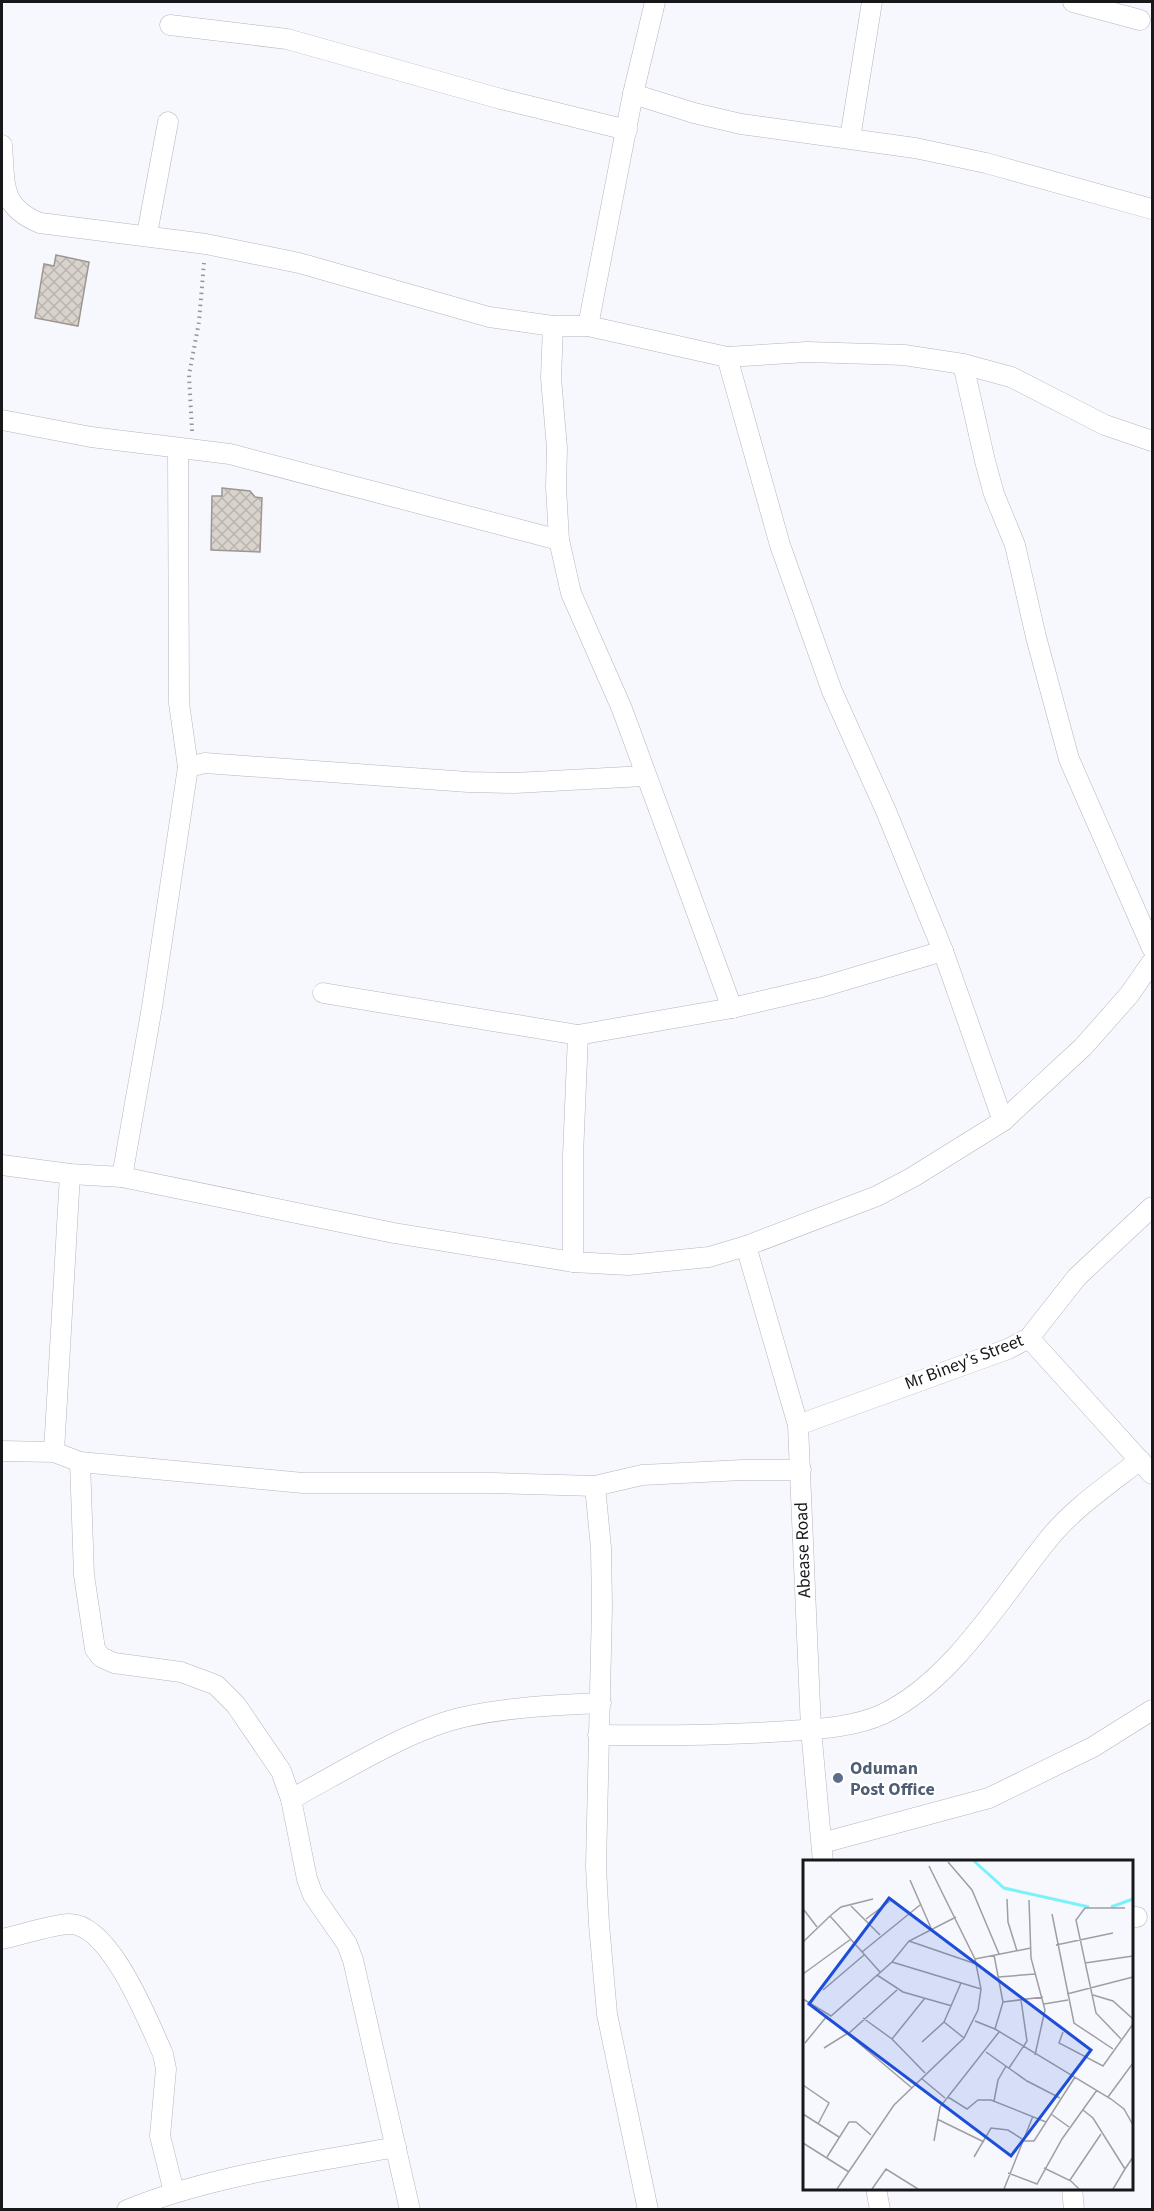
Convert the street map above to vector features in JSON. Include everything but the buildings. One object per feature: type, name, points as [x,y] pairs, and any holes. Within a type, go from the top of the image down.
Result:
[{"type":"street","points":[[588,326],[633,94],[655,2]]},
{"type":"street","points":[[850,138],[872,2]]},
{"type":"street","points":[[1073,2],[1140,20]]},
{"type":"street","points":[[170,25],[287,39],[501,99],[627,130]]},
{"type":"street","points":[[633,94],[694,113],[741,124],[850,138],[986,163],[1152,209]]},
{"type":"street","points":[[147,234],[168,122]]},
{"type":"street","points":[[2,145],[4,195],[17,212],[40,222],[147,234],[206,244],[299,263],[489,317],[553,326],[588,326],[727,357],[818,352],[904,355],[963,364],[1011,377],[1106,425],[1152,441]]},
{"type":"street","points":[[553,326],[550,378],[557,448],[556,487],[559,540],[571,593],[622,709],[644,776],[732,1008]]},
{"type":"street","points":[[727,357],[780,545],[832,691],[886,811],[943,951],[1003,1121]]},
{"type":"street","points":[[963,364],[985,461],[994,494],[1015,545],[1035,637],[1069,759],[1152,948]]},
{"type":"street","points":[[2,420],[91,438],[230,454],[280,465],[482,522],[559,540]]},
{"type":"street","points":[[122,1177],[152,1007],[188,767],[179,703],[184,449]]},
{"type":"street","points":[[188,767],[214,764],[515,783],[644,776]]},
{"type":"street","points":[[323,993],[578,1035],[732,1008],[822,987],[943,951]]},
{"type":"street","points":[[2,1165],[70,1174],[122,1177],[394,1233],[573,1262],[664,1263],[709,1257],[746,1246],[877,1196],[913,1178],[1003,1121],[1083,1047],[1129,995],[1152,962]]},
{"type":"street","points":[[573,1262],[573,1156],[578,1035]]},
{"type":"street","points":[[54,1452],[70,1174]]},
{"type":"street","name":"Mr Biney’s Street","points":[[798,1425],[1008,1349],[1029,1338],[1077,1277],[1152,1207]]},
{"type":"street","name":"Abease Road","points":[[746,1246],[798,1425],[811,1729],[822,1852]]},
{"type":"street","points":[[598,1735],[743,1734],[811,1729],[863,1722],[882,1715],[916,1693],[977,1631],[1047,1539],[1070,1517],[1146,1467],[1029,1338]]},
{"type":"street","points":[[2,1451],[54,1452],[81,1462],[303,1483],[494,1483],[595,1486],[642,1475],[743,1470],[801,1470]]},
{"type":"street","points":[[81,1462],[84,1575],[95,1649],[101,1657],[114,1663],[181,1672],[216,1685],[236,1705],[281,1771],[291,1799],[307,1879],[313,1895],[340,1931],[353,1960],[410,2210]]},
{"type":"street","points":[[595,1486],[601,1548],[601,1703],[598,1735],[596,1866],[607,2014],[648,2210]]},
{"type":"street","points":[[291,1799],[386,1749],[462,1717],[540,1706],[601,1703]]},
{"type":"street","points":[[822,1852],[990,1798],[1093,1748],[1152,1710]]},
{"type":"street","points":[[2,1939],[70,1924],[87,1927],[102,1941],[117,1962],[163,2054],[166,2069],[160,2136],[174,2192]]},
{"type":"street","points":[[127,2210],[154,2204],[174,2192],[396,2147]]},
{"type":"street","points":[[876,2190],[880,2210]]},
{"type":"street","points":[[1072,2190],[1074,2210]]},
{"type":"path","points":[[184,449],[189,375],[199,322],[206,244]]},
{"type":"place","name":"Oduman Post Office","points":[[838,1778]]}]
